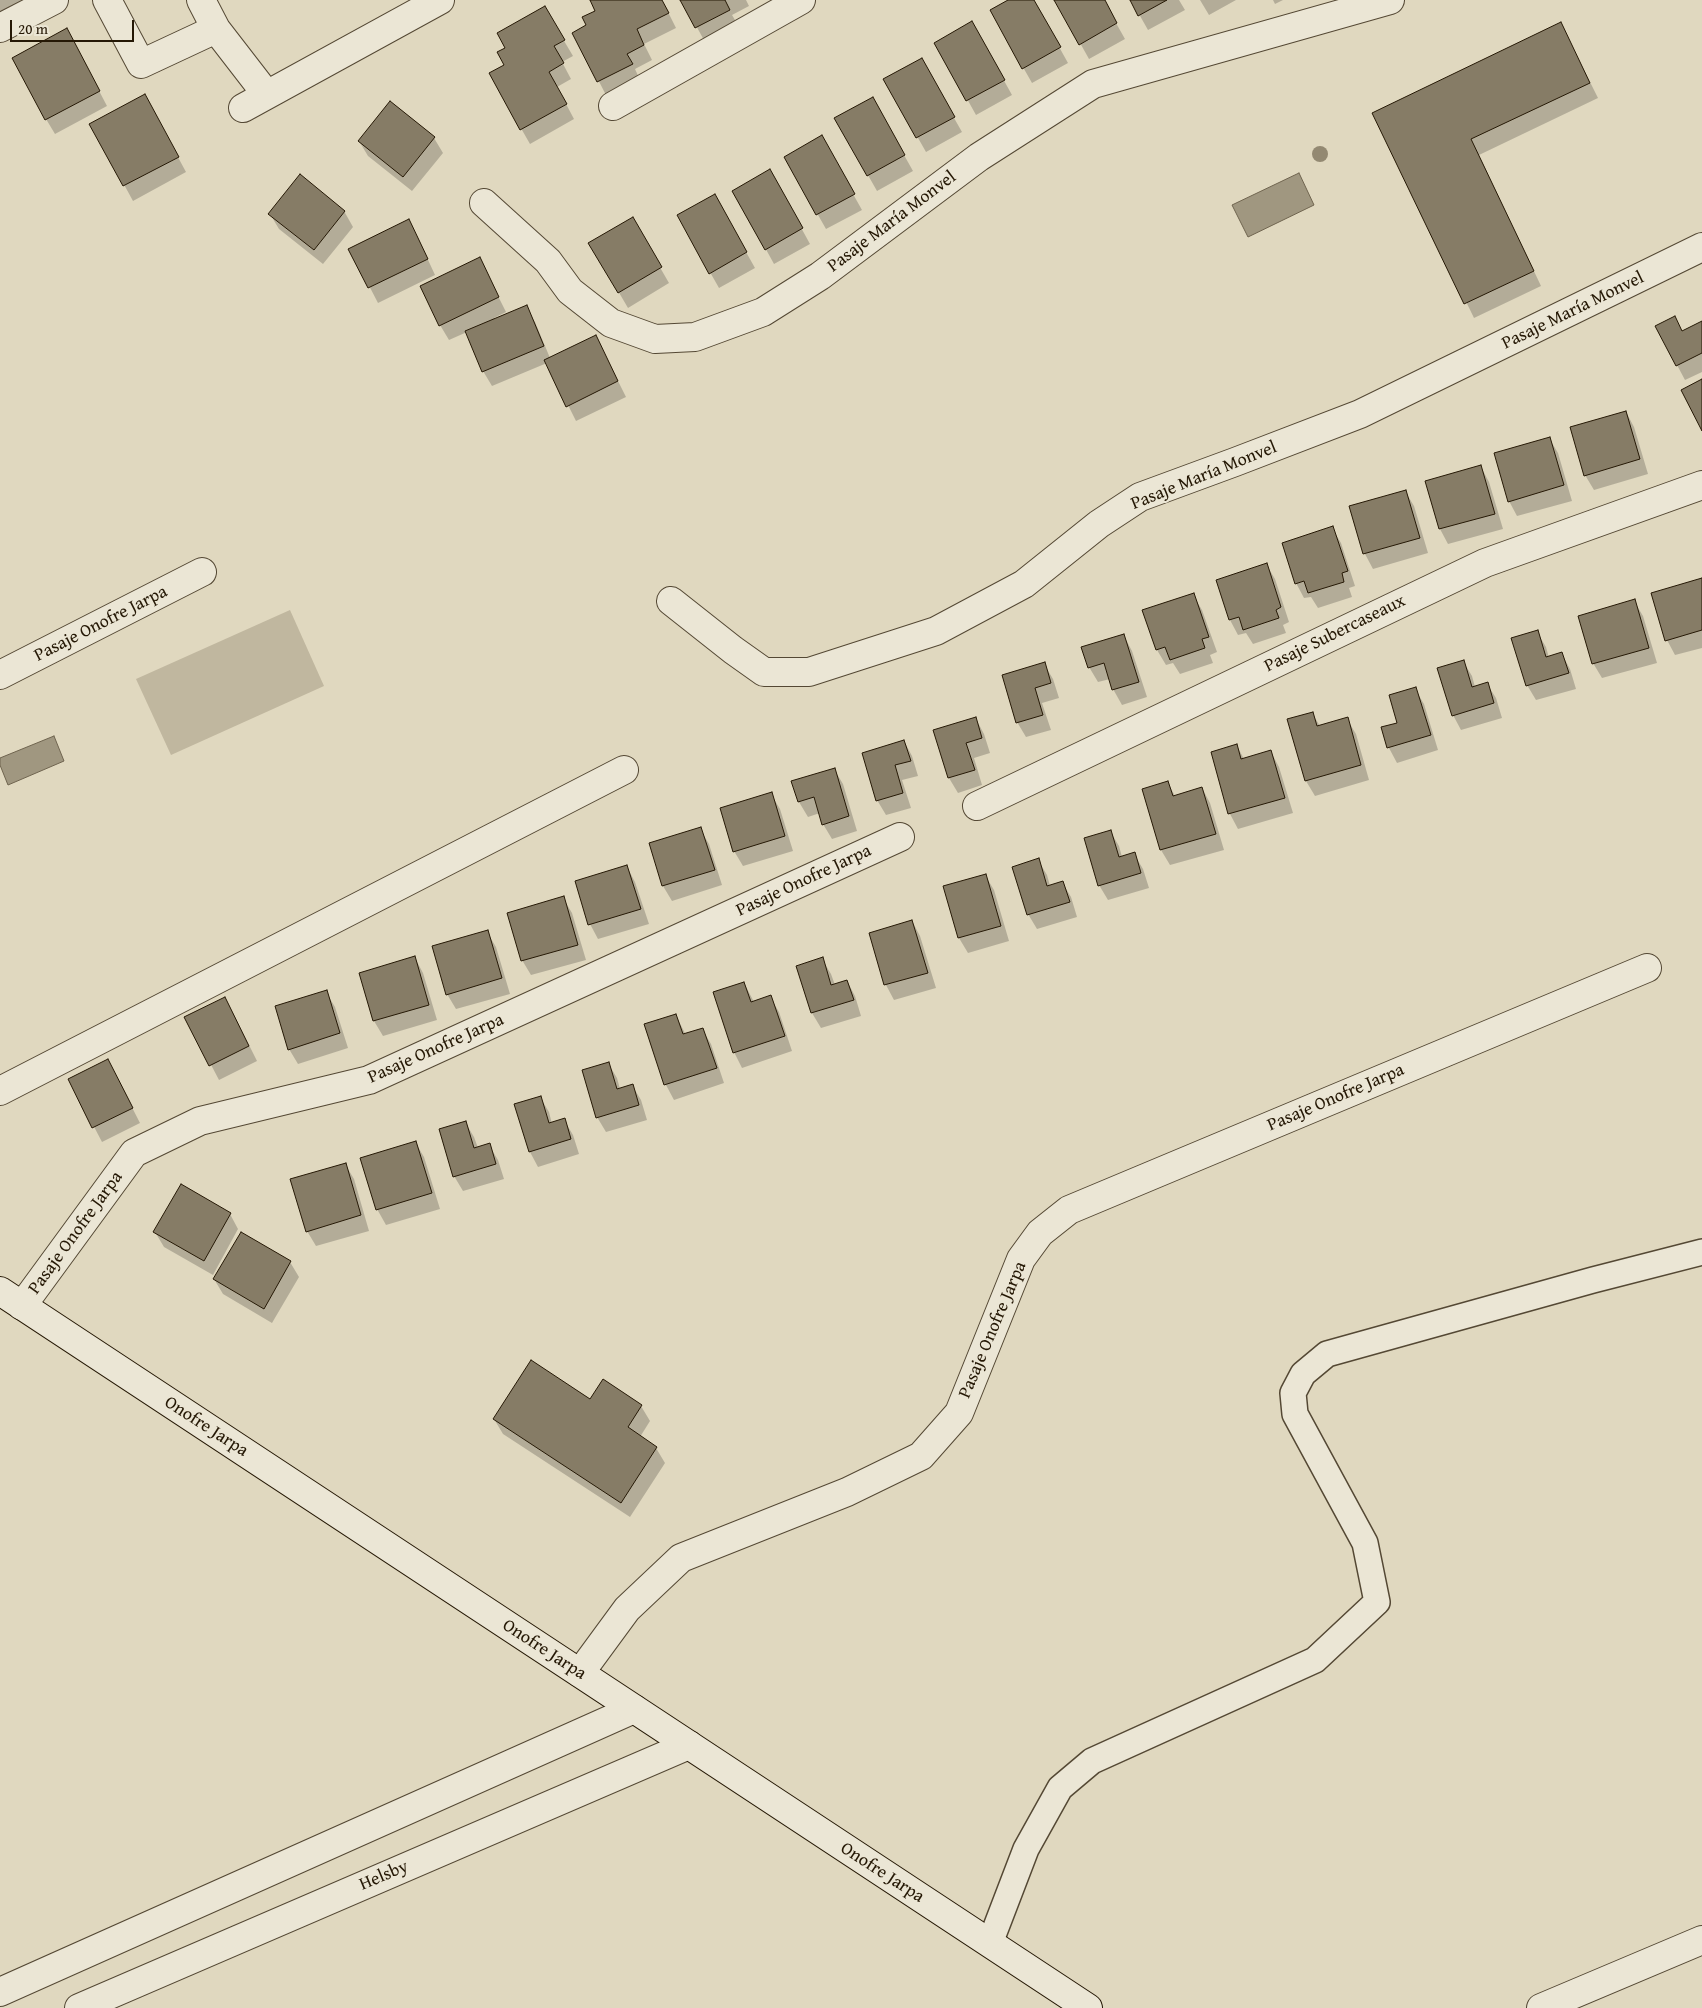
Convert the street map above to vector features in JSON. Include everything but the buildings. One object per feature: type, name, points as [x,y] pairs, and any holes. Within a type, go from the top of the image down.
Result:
[{"type":"street","points":[[0,28],[54,0]]},
{"type":"street","points":[[107,0],[141,64],[216,29]]},
{"type":"street","points":[[201,0],[216,29],[267,95]]},
{"type":"street","points":[[243,108],[440,0]]},
{"type":"street","points":[[613,106],[801,0]]},
{"type":"street","name":"Pasaje María Monvel","points":[[484,203],[548,261],[570,291],[611,323],[655,339],[695,337],[763,312],[820,276],[979,157],[1093,84],[1390,0]]},
{"type":"street","name":"Pasaje María Monvel","points":[[671,601],[764,672],[809,672],[936,631],[1024,584],[1099,524],[1140,497],[1360,414],[1702,248]]},
{"type":"street","name":"Pasaje Subercaseaux","points":[[977,806],[1485,563],[1702,486]]},
{"type":"street","name":"Pasaje Onofre Jarpa","points":[[0,675],[202,572]]},
{"type":"street","points":[[0,1091],[624,770]]},
{"type":"street","name":"Pasaje Onofre Jarpa","points":[[22,1306],[134,1153],[200,1121],[369,1080],[900,837]]},
{"type":"street","name":"Pasaje Onofre Jarpa","points":[[580,1673],[627,1609],[681,1558],[847,1492],[921,1456],[959,1413],[1021,1259],[1040,1233],[1069,1210],[1647,968]]},
{"type":"street","name":"Onofre Jarpa","points":[[0,1291],[1088,2008]]},
{"type":"street","points":[[0,1992],[634,1709]]},
{"type":"street","name":"Helsby","points":[[79,2008],[689,1745]]},
{"type":"street","points":[[1541,2008],[1702,1940]]},
{"type":"lane","points":[[990,1943],[1026,1849],[1060,1788],[1092,1761],[1315,1660],[1376,1602],[1365,1543],[1295,1414],[1292,1393],[1304,1374],[1327,1354],[1593,1280],[1702,1252]]},
{"type":"shaded area","points":[[1299,173],[1314,205],[1248,237],[1232,205]]},
{"type":"shaded area","points":[[290,610],[324,686],[171,755],[136,679]]},
{"type":"shaded area","points":[[54,736],[64,761],[8,785],[0,765],[0,758]]}]
